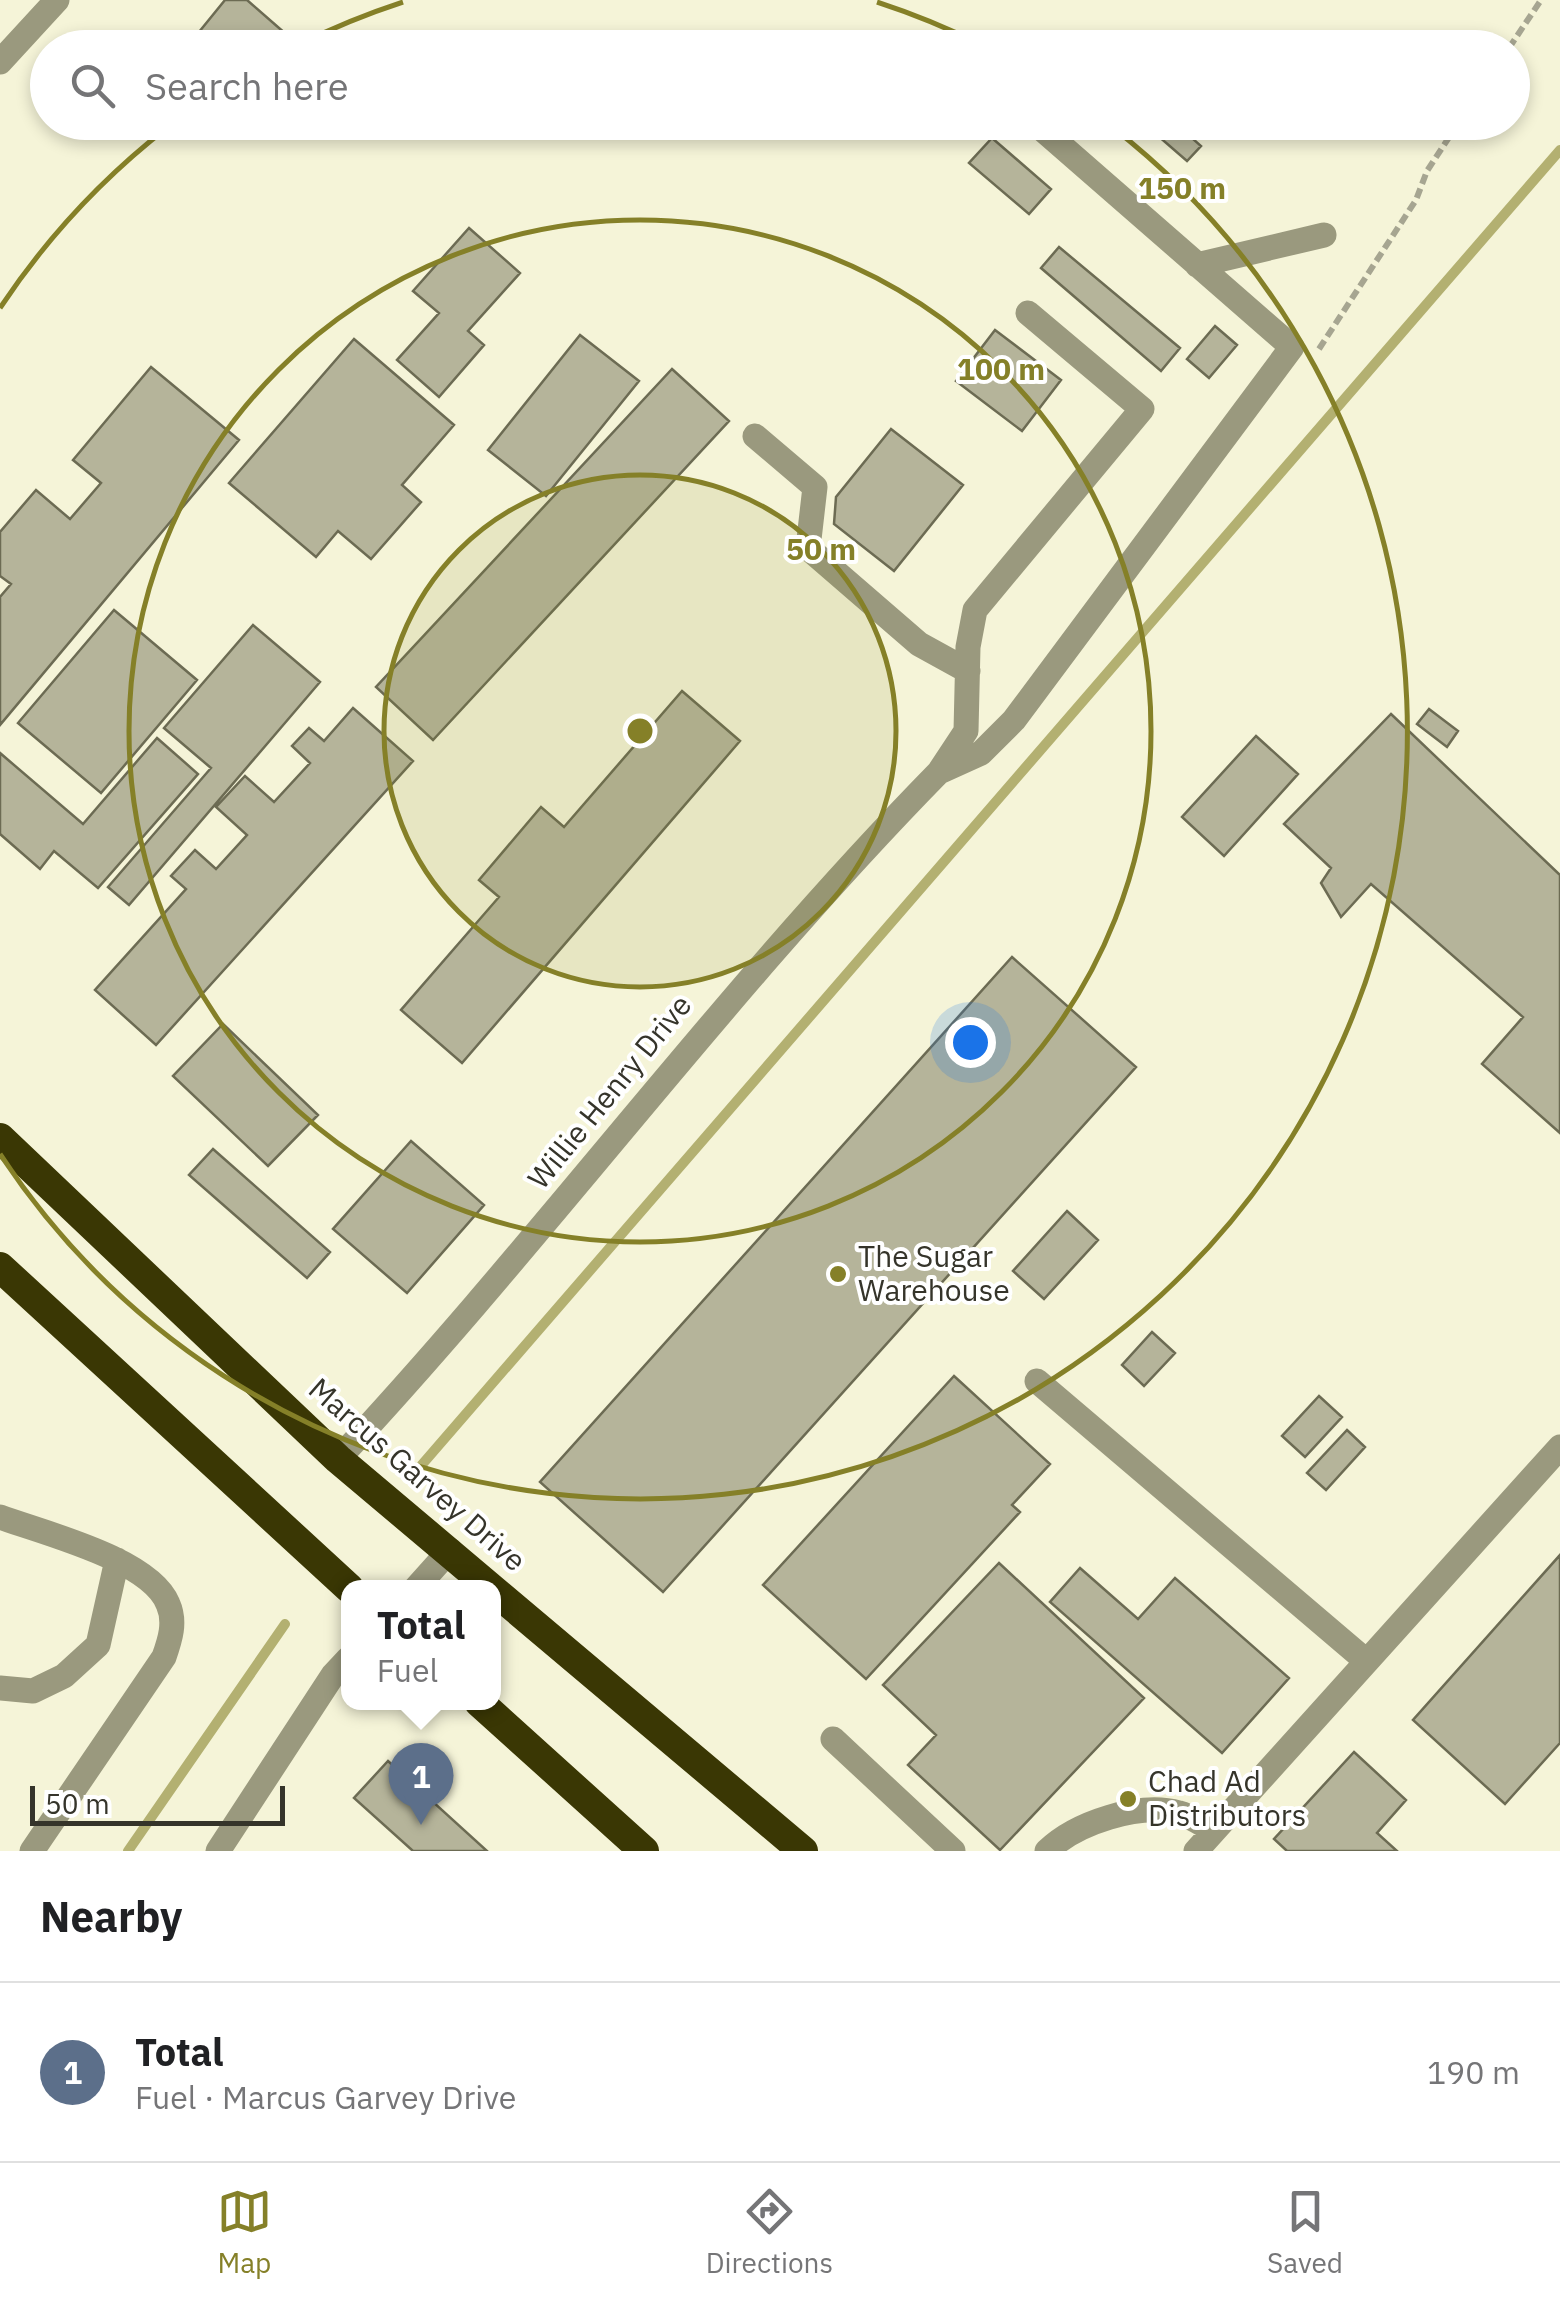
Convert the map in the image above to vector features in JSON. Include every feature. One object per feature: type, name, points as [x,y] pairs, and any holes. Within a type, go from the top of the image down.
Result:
[{"type":"highway","name":"Marcus Garvey Drive","points":[[0,1138],[338,1459],[485,1580]]},
{"type":"highway","points":[[0,1267],[341,1581]]},
{"type":"highway","name":"Marcus Garvey Drive","points":[[501,1594],[802,1851]]},
{"type":"highway","points":[[488,1710],[644,1851]]},
{"type":"street","points":[[0,62],[58,0]]},
{"type":"street","points":[[939,772],[981,752],[1014,720],[1292,347],[1055,140]]},
{"type":"street","points":[[1198,265],[1324,235]]},
{"type":"street","points":[[939,772],[966,731],[975,610],[1142,409],[1028,313]]},
{"type":"street","points":[[755,436],[815,486],[808,548],[919,644],[968,670]]},
{"type":"street","name":"Willie Henry Drive","points":[[338,1459],[450,1339],[722,1006],[939,772]]},
{"type":"street","points":[[1036,1382],[1365,1660]]},
{"type":"street","points":[[1196,1851],[1560,1447]]},
{"type":"street","points":[[0,1517],[117,1560],[156,1588],[168,1604],[172,1629],[164,1657],[32,1851]]},
{"type":"street","points":[[423,1580],[450,1550]]},
{"type":"street","points":[[0,1688],[33,1691],[64,1676],[98,1645],[117,1560]]},
{"type":"street","points":[[218,1851],[341,1668]]},
{"type":"street","points":[[833,1738],[953,1851]]},
{"type":"street","points":[[1047,1851],[1059,1840],[1092,1826],[1146,1810],[1180,1813],[1214,1831]]},
{"type":"path","points":[[1521,30],[1540,0]]},
{"type":"building","points":[[225,0],[247,0],[281,30],[201,30]]},
{"type":"building","points":[[994,140],[1051,189],[1029,214],[969,163]]},
{"type":"building","points":[[1163,140],[1194,140],[1201,146],[1187,161]]},
{"type":"building","points":[[469,228],[520,273],[468,331],[484,345],[439,397],[397,360],[439,313],[413,291]]},
{"type":"building","points":[[1059,247],[1180,348],[1161,371],[1041,268]]},
{"type":"building","points":[[1215,326],[1237,345],[1209,378],[1187,359]]},
{"type":"building","points":[[995,330],[1061,380],[1022,431],[956,381]]},
{"type":"building","points":[[580,335],[639,381],[546,496],[488,450]]},
{"type":"building","points":[[354,339],[454,425],[402,485],[421,502],[371,559],[338,531],[316,557],[229,483]]},
{"type":"building","points":[[151,367],[239,440],[0,725],[0,597],[11,584],[0,576],[0,532],[36,490],[70,519],[101,483],[73,460]]},
{"type":"building","points":[[672,369],[729,421],[433,740],[376,687]]},
{"type":"building","points":[[891,429],[963,485],[894,571],[834,524],[836,497]]},
{"type":"building","points":[[114,610],[197,680],[101,793],[18,723]]},
{"type":"building","points":[[253,625],[320,682],[129,905],[108,887],[211,768],[164,728]]},
{"type":"building","points":[[682,691],[740,741],[462,1063],[401,1010],[499,897],[479,880],[541,807],[564,827]]},
{"type":"building","points":[[353,708],[413,761],[156,1045],[95,990],[186,889],[171,876],[195,850],[216,869],[247,835],[216,807],[245,776],[274,802],[310,763],[292,746],[309,728],[324,741]]},
{"type":"building","points":[[1429,709],[1458,731],[1447,747],[1417,724]]},
{"type":"building","points":[[1391,714],[1560,875],[1560,1133],[1482,1064],[1523,1017],[1371,884],[1341,917],[1321,883],[1331,868],[1284,824]]},
{"type":"building","points":[[1256,736],[1298,774],[1224,856],[1182,817]]},
{"type":"building","points":[[157,738],[198,774],[98,888],[54,851],[40,869],[0,834],[0,753],[83,824]]},
{"type":"building","name":"The Sugar Warehouse","points":[[1012,957],[1136,1067],[663,1592],[540,1482]]},
{"type":"building","points":[[223,1024],[318,1115],[268,1166],[173,1076]]},
{"type":"building","points":[[411,1141],[484,1205],[407,1293],[333,1229]]},
{"type":"building","points":[[213,1149],[330,1252],[307,1278],[189,1175]]},
{"type":"building","points":[[1067,1211],[1098,1240],[1044,1299],[1013,1271]]},
{"type":"building","points":[[1152,1332],[1175,1353],[1144,1386],[1122,1365]]},
{"type":"building","points":[[954,1376],[1050,1464],[1012,1505],[1020,1512],[866,1679],[763,1585]]},
{"type":"building","points":[[1319,1396],[1342,1417],[1305,1457],[1282,1436]]},
{"type":"building","points":[[1347,1430],[1365,1447],[1326,1490],[1307,1473]]},
{"type":"building","points":[[1560,1555],[1560,1743],[1505,1804],[1413,1720]]},
{"type":"building","points":[[999,1563],[1144,1698],[1000,1850],[908,1765],[936,1735],[883,1685]]},
{"type":"building","points":[[1080,1568],[1138,1619],[1175,1578],[1289,1678],[1222,1753],[1050,1602]]},
{"type":"building","points":[[1354,1752],[1406,1800],[1377,1833],[1397,1851],[1287,1851],[1274,1839]]},
{"type":"building","points":[[388,1761],[487,1851],[413,1851],[354,1798]]},
{"type":"waterway","points":[[413,1475],[1560,150]]},
{"type":"waterway","points":[[128,1851],[285,1624]]},
{"type":"place","name":"The Sugar Warehouse","points":[[838,1274]]},
{"type":"place","name":"Chad Ad Distributors","points":[[1128,1799]]},
{"type":"place","name":"Total","points":[[421,1825]]}]
